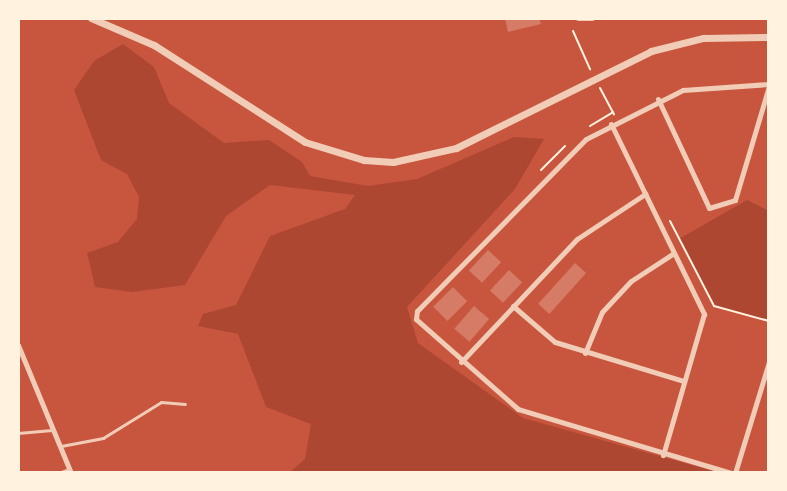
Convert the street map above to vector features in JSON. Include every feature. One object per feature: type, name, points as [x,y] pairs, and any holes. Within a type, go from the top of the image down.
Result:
[{"type":"street","points":[[92,18],[154,45],[305,142],[364,160],[393,162],[456,148],[651,51],[703,38],[769,37]]},
{"type":"street","points":[[578,18],[592,18]]},
{"type":"street","points":[[658,99],[709,208],[735,200],[769,85],[717,84],[658,99],[586,139],[417,311],[416,319],[461,362],[536,418],[733,473],[769,362]]},
{"type":"street","points":[[611,124],[704,314],[663,455]]},
{"type":"street","points":[[461,362],[577,239],[645,194]]},
{"type":"street","points":[[585,354],[602,312],[631,281],[674,253]]},
{"type":"street","points":[[513,306],[555,342],[585,354],[683,381]]},
{"type":"street","points":[[18,345],[71,471]]},
{"type":"lane","points":[[61,446],[103,438],[161,402],[185,404]]},
{"type":"lane","points":[[18,433],[54,430]]},
{"type":"lane","points":[[59,473],[71,471]]},
{"type":"path","points":[[573,31],[579,46]]},
{"type":"path","points":[[606,99],[617,120]]},
{"type":"path","points":[[669,219],[714,306],[769,321]]},
{"type":"shaded area","points":[[123,44],[154,67],[169,103],[224,143],[269,140],[302,162],[310,176],[368,186],[417,179],[514,137],[544,139],[515,189],[407,307],[418,343],[523,418],[720,473],[289,473],[305,459],[311,424],[266,407],[238,334],[198,326],[203,314],[236,305],[270,236],[345,209],[355,195],[270,185],[226,216],[185,285],[132,292],[95,287],[87,253],[118,242],[137,219],[139,197],[127,174],[101,160],[74,90],[94,61]]},
{"type":"shaded area","points":[[747,200],[769,211],[769,321],[714,306],[679,239]]},
{"type":"building","points":[[505,18],[539,18],[541,24],[508,32]]},
{"type":"building","points":[[488,250],[501,262],[482,283],[469,270]]},
{"type":"building","points":[[575,263],[586,273],[549,314],[538,304]]},
{"type":"building","points":[[509,270],[522,282],[503,303],[490,290]]},
{"type":"building","points":[[453,287],[467,301],[447,321],[433,307]]},
{"type":"building","points":[[474,306],[489,319],[469,342],[454,329]]}]
